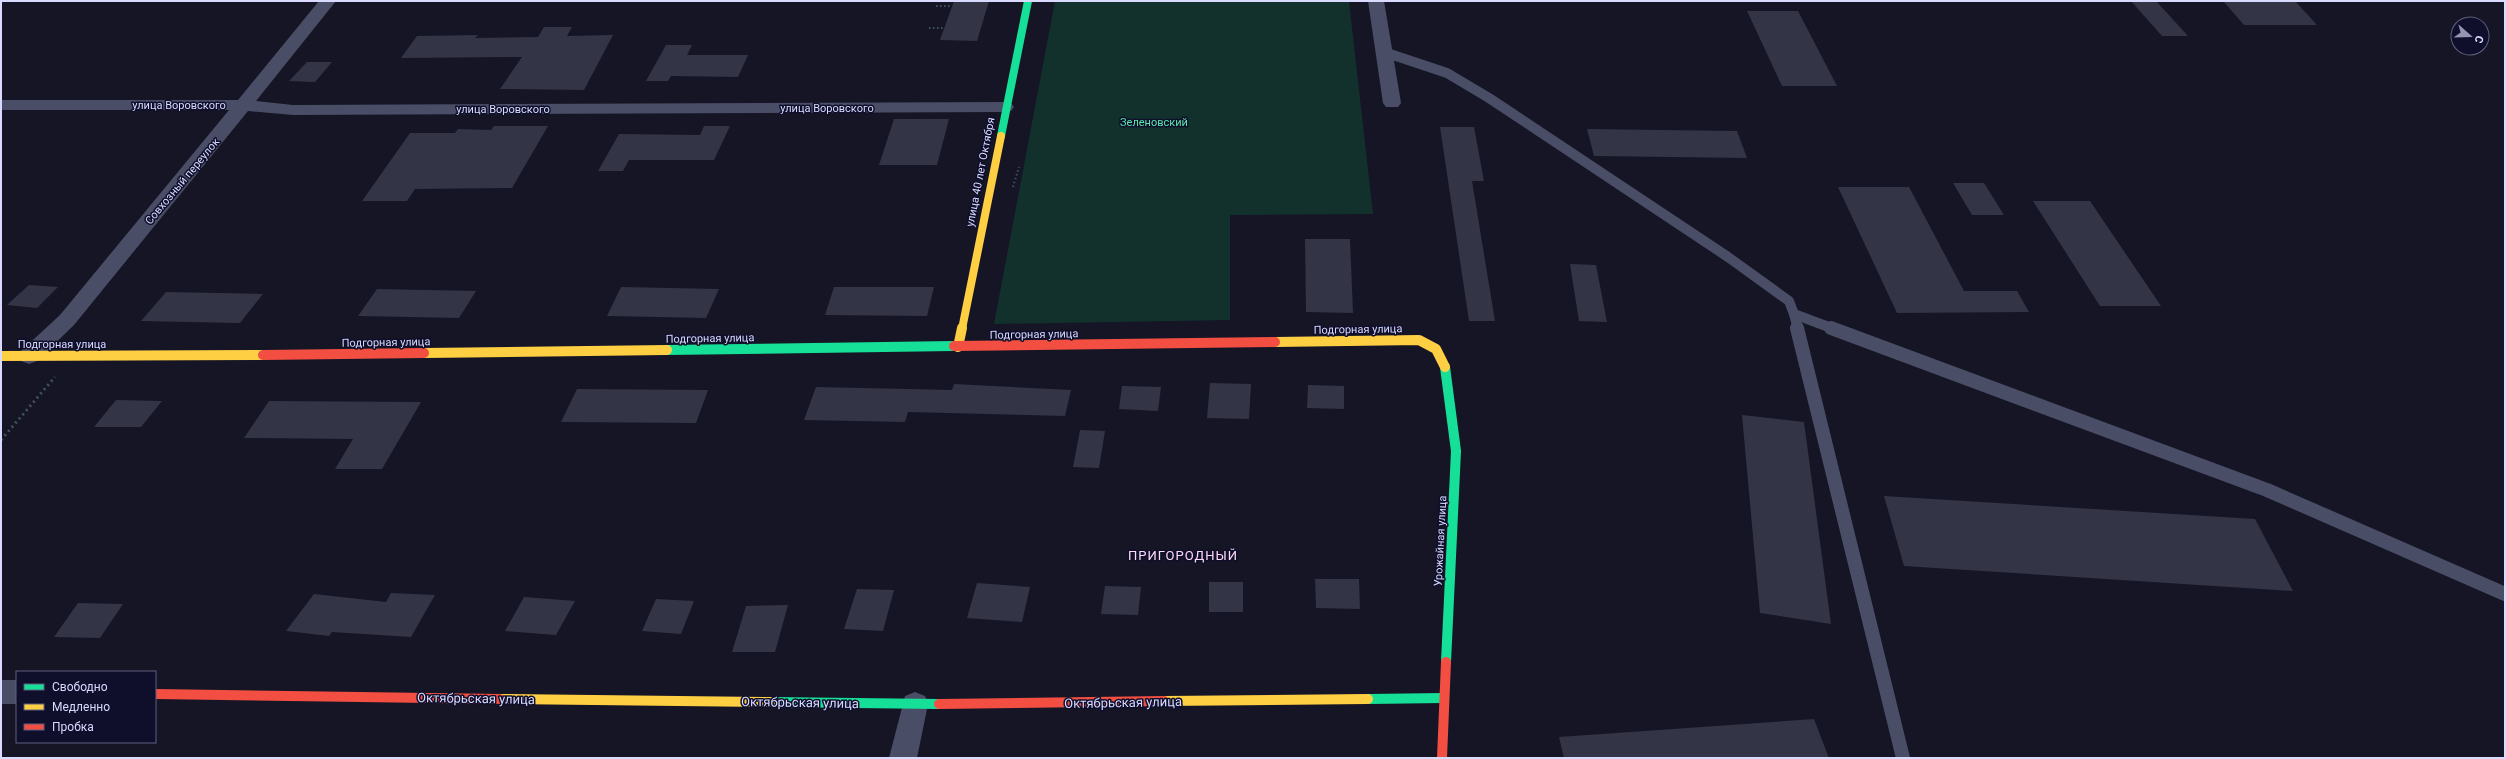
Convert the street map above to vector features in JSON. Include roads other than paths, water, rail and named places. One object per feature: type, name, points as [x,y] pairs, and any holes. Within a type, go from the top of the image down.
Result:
[{"type":"street","name":"Совхозный переулок","points":[[29,356],[67,320],[245,105],[328,1]]},
{"type":"street","name":"улица 40 лет Октября","points":[[958,347],[1005,107],[1028,1]]},
{"type":"street","points":[[1376,1],[1392,103]]},
{"type":"street","name":"улица Воровского","points":[[1,105],[245,105],[293,110],[1005,107]]},
{"type":"street","name":"Подгорная улица","points":[[1,356],[72,357],[1419,340]]},
{"type":"street","name":"Урожайная улица","points":[[1419,340],[1436,349],[1446,363],[1456,451],[1442,758]]},
{"type":"street","points":[[1,692],[16,692]]},
{"type":"street","name":"Октябрьская улица","points":[[156,694],[915,704],[1444,698]]},
{"type":"street","points":[[903,758],[915,704]]},
{"type":"lane","points":[[1384,52],[1447,73],[1489,98],[1728,257],[1789,301],[1794,314],[1902,758]]},
{"type":"lane","points":[[1794,314],[2267,490],[2505,594]]},
{"type":"district","name":"ПРИГОРОДНЫЙ","points":[[1183,555]]},
{"type":"park label","name":"Зеленовский","points":[[1154,122]]}]
